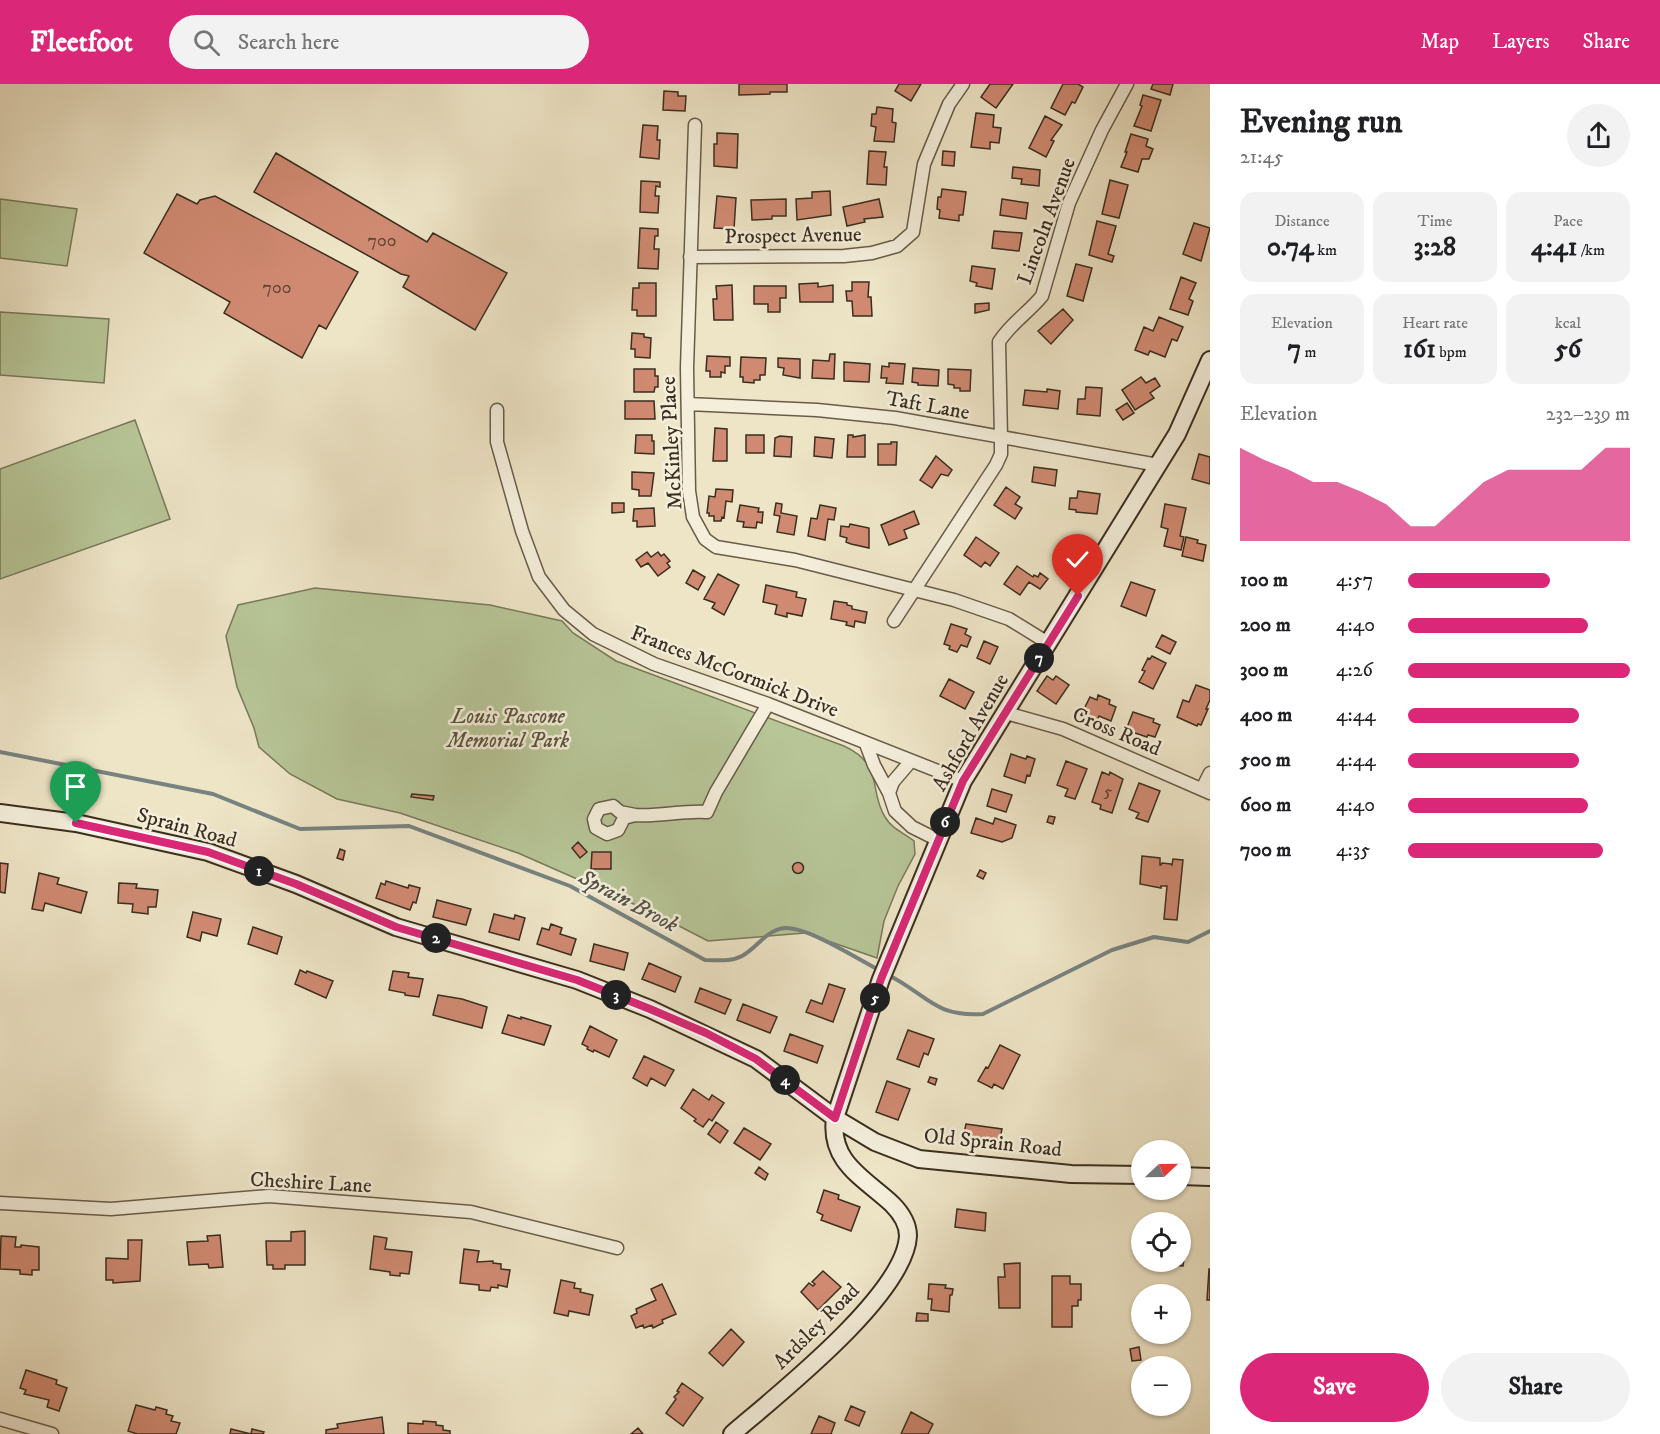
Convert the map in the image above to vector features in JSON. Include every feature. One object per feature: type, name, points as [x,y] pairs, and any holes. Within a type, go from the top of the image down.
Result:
[{"type":"main road","name":"Ashford Avenue","points":[[835,1118],[881,979],[963,781],[1177,435],[1210,360]]},
{"type":"main road","name":"Sprain Road","points":[[0,813],[76,823],[208,852],[296,884],[389,924]]},
{"type":"main road","name":"Old Sprain Road","points":[[389,924],[577,980],[660,1013],[756,1059],[835,1118],[875,1142],[919,1159],[1071,1174],[1131,1175]]},
{"type":"main road","name":"Ardsley Road","points":[[732,1434],[852,1327],[882,1292],[904,1251],[908,1235],[905,1221],[893,1206],[854,1172],[839,1152],[833,1134],[835,1118]]},
{"type":"main road","points":[[1191,1176],[1210,1177]]},
{"type":"street","name":"Prospect Avenue","points":[[690,257],[844,256],[872,253],[897,246],[913,231],[924,164],[949,104],[963,84]]},
{"type":"street","name":"Lincoln Avenue","points":[[894,621],[996,465],[1000,454],[1001,438],[999,342],[1005,331],[1032,308],[1042,296],[1069,203],[1102,130],[1127,84]]},
{"type":"street","name":"McKinley Place","points":[[695,125],[687,368],[689,491],[693,517],[705,539],[716,547],[795,560],[954,600],[1009,619],[1048,643]]},
{"type":"street","name":"Taft Lane","points":[[688,404],[817,410],[895,418],[1158,465]]},
{"type":"street","name":"Frances McCormick Drive","points":[[497,410],[497,442],[522,531],[539,577],[564,610],[593,634],[654,664],[768,704],[963,781]]},
{"type":"street","points":[[635,815],[661,816],[696,811],[707,812],[716,792],[768,704]]},
{"type":"street","name":"Cross Road","points":[[1006,713],[1063,729],[1206,791]]},
{"type":"street","points":[[866,744],[895,811],[903,820],[938,840]]},
{"type":"street","points":[[889,793],[893,782],[910,762]]},
{"type":"street","points":[[1206,791],[1210,773]]},
{"type":"street","name":"Cheshire Lane","points":[[0,1203],[111,1209],[269,1196],[471,1212],[617,1248]]},
{"type":"street","points":[[0,1419],[52,1434]]},
{"type":"green space","points":[[0,199],[77,209],[67,266],[0,258]]},
{"type":"green space","points":[[0,312],[109,319],[104,383],[0,375]]},
{"type":"green space","points":[[135,420],[170,519],[0,579],[0,469]]},
{"type":"green space","name":"Louis Pascone Memorial Park","points":[[315,588],[490,605],[562,621],[573,633],[616,661],[844,746],[857,753],[871,770],[877,797],[885,817],[895,828],[914,841],[915,854],[898,886],[884,921],[877,958],[805,933],[708,941],[652,912],[518,853],[400,813],[337,799],[290,774],[259,747],[254,728],[237,687],[226,636],[238,605]]},
{"type":"building","points":[[739,84],[787,84],[787,92],[739,95]]},
{"type":"building","points":[[899,84],[921,84],[911,101],[895,91]]},
{"type":"building","points":[[990,84],[1013,84],[996,108],[981,97]]},
{"type":"building","points":[[1063,84],[1078,84],[1083,87],[1075,103],[1072,102],[1065,115],[1051,108]]},
{"type":"building","points":[[1153,84],[1173,84],[1170,95],[1151,89]]},
{"type":"building","points":[[664,91],[678,92],[678,96],[686,96],[685,111],[663,110]]},
{"type":"building","points":[[1143,95],[1161,100],[1151,131],[1134,126],[1142,106],[1140,105]]},
{"type":"building","points":[[877,107],[893,109],[892,122],[896,123],[894,142],[874,141],[876,127],[871,126],[872,114],[876,114]]},
{"type":"building","points":[[976,113],[994,115],[993,127],[1001,128],[999,143],[990,142],[990,149],[971,147]]},
{"type":"building","points":[[1045,116],[1062,125],[1051,140],[1054,141],[1046,157],[1029,148]]},
{"type":"building","points":[[643,125],[658,126],[659,159],[640,157]]},
{"type":"building","points":[[717,133],[738,134],[737,168],[714,166],[714,144],[717,144]]},
{"type":"building","points":[[1131,134],[1148,139],[1146,146],[1153,149],[1149,159],[1142,159],[1138,172],[1121,167]]},
{"type":"building","points":[[869,151],[886,152],[884,167],[887,167],[886,185],[867,184]]},
{"type":"building","points":[[943,151],[955,152],[954,166],[942,165]]},
{"type":"building","points":[[276,153],[427,242],[433,233],[507,273],[475,330],[403,287],[409,276],[401,274],[254,192]]},
{"type":"building","points":[[1013,167],[1040,170],[1039,186],[1021,184],[1022,179],[1012,178]]},
{"type":"building","points":[[1110,180],[1128,185],[1119,218],[1102,214]]},
{"type":"building","points":[[641,181],[660,182],[660,187],[656,186],[655,196],[659,196],[658,213],[640,212]]},
{"type":"building","points":[[942,189],[966,192],[963,215],[959,215],[959,221],[939,218],[938,197],[941,197]]},
{"type":"building","points":[[830,191],[831,215],[797,220],[796,199],[812,198],[812,192]]},
{"type":"building","points":[[177,194],[197,204],[200,200],[215,196],[358,272],[326,329],[319,325],[302,358],[224,313],[230,302],[144,253]]},
{"type":"building","points":[[717,196],[736,198],[734,229],[714,228]]},
{"type":"building","points":[[786,199],[786,216],[752,220],[751,200]]},
{"type":"building","points":[[879,199],[883,217],[864,219],[865,222],[847,226],[843,207]]},
{"type":"building","points":[[1002,199],[1028,203],[1026,219],[1000,215]]},
{"type":"building","points":[[1097,221],[1116,226],[1108,254],[1114,256],[1112,262],[1089,255]]},
{"type":"building","points":[[1194,223],[1210,228],[1201,261],[1183,254]]},
{"type":"building","points":[[640,228],[658,229],[654,249],[659,249],[658,269],[638,268]]},
{"type":"building","points":[[994,231],[1022,233],[1019,251],[992,248]]},
{"type":"building","points":[[1076,264],[1092,268],[1083,301],[1067,296]]},
{"type":"building","points":[[972,266],[995,269],[992,289],[976,286],[977,283],[970,281]]},
{"type":"building","points":[[1181,277],[1196,283],[1189,299],[1193,301],[1188,315],[1170,309]]},
{"type":"building","points":[[852,282],[869,282],[868,297],[871,297],[872,316],[853,316],[852,301],[847,301],[846,291],[852,291]]},
{"type":"building","points":[[639,283],[656,283],[656,316],[637,316],[637,310],[632,310],[633,288],[639,288]]},
{"type":"building","points":[[818,283],[818,287],[833,285],[833,302],[800,302],[799,284]]},
{"type":"building","points":[[732,285],[733,320],[714,320],[713,299],[717,299],[716,286]]},
{"type":"building","points":[[754,286],[786,286],[786,298],[780,298],[780,312],[768,312],[768,304],[754,304]]},
{"type":"building","points":[[989,303],[989,310],[975,313],[975,304]]},
{"type":"building","points":[[1063,309],[1073,320],[1051,344],[1038,331]]},
{"type":"building","points":[[1159,317],[1183,327],[1177,341],[1172,339],[1165,357],[1150,351],[1148,355],[1135,350],[1144,327],[1153,331]]},
{"type":"building","points":[[632,333],[644,334],[644,337],[651,338],[650,358],[635,357],[635,349],[631,349]]},
{"type":"building","points":[[830,354],[835,354],[834,379],[812,378],[813,360],[829,361]]},
{"type":"building","points":[[707,356],[730,357],[730,366],[725,366],[725,373],[721,372],[721,377],[710,377],[710,371],[706,371]]},
{"type":"building","points":[[741,357],[766,358],[765,375],[760,375],[760,380],[754,380],[754,383],[743,382],[743,377],[740,377]]},
{"type":"building","points":[[778,358],[800,359],[800,378],[783,375],[784,368],[778,367]]},
{"type":"building","points":[[844,362],[870,364],[869,382],[844,381]]},
{"type":"building","points":[[889,363],[905,364],[903,384],[886,383],[887,378],[881,378],[882,366],[889,367]]},
{"type":"building","points":[[913,368],[939,370],[938,386],[918,385],[912,382]]},
{"type":"building","points":[[634,369],[655,369],[655,376],[658,376],[658,387],[655,387],[654,392],[634,392]]},
{"type":"building","points":[[948,369],[971,370],[970,391],[960,391],[960,388],[954,388],[954,385],[948,384]]},
{"type":"building","points":[[1141,377],[1146,383],[1155,378],[1160,386],[1150,393],[1154,398],[1135,410],[1122,390]]},
{"type":"building","points":[[1086,387],[1102,388],[1100,416],[1077,414],[1078,399],[1085,399]]},
{"type":"building","points":[[1047,389],[1060,391],[1058,409],[1023,405],[1025,390],[1047,392]]},
{"type":"building","points":[[625,401],[654,401],[655,419],[625,419]]},
{"type":"building","points":[[1127,403],[1134,413],[1123,420],[1116,410]]},
{"type":"building","points":[[715,428],[727,429],[727,461],[713,461]]},
{"type":"building","points":[[636,435],[652,435],[654,454],[635,453]]},
{"type":"building","points":[[746,435],[764,435],[764,453],[746,453]]},
{"type":"building","points":[[848,435],[853,435],[853,437],[865,435],[865,457],[847,457]]},
{"type":"building","points":[[792,437],[791,457],[774,456],[775,438]]},
{"type":"building","points":[[815,437],[834,439],[832,458],[814,456]]},
{"type":"building","points":[[891,442],[897,442],[896,465],[878,465],[878,444],[891,444]]},
{"type":"building","points":[[1199,454],[1210,457],[1210,484],[1192,479]]},
{"type":"building","points":[[936,456],[952,470],[948,476],[941,474],[932,488],[920,480]]},
{"type":"building","points":[[1034,467],[1057,470],[1055,486],[1032,482]]},
{"type":"building","points":[[632,472],[654,473],[651,496],[639,496],[639,490],[632,489]]},
{"type":"building","points":[[1006,487],[1020,497],[1015,504],[1022,508],[1015,519],[994,505]]},
{"type":"building","points":[[716,489],[733,490],[732,502],[726,501],[724,518],[722,517],[721,521],[714,521],[714,516],[709,516],[707,513],[709,496],[715,497]]},
{"type":"building","points":[[1078,491],[1100,494],[1097,514],[1069,509],[1070,498],[1077,498]]},
{"type":"building","points":[[612,503],[624,503],[624,512],[612,513]]},
{"type":"building","points":[[776,503],[782,504],[781,513],[797,516],[794,535],[777,532],[780,516],[774,515]]},
{"type":"building","points":[[1165,504],[1186,508],[1180,536],[1184,537],[1181,550],[1164,546],[1168,529],[1161,527]]},
{"type":"building","points":[[740,505],[759,508],[758,512],[763,512],[762,523],[757,522],[756,528],[743,527],[744,522],[737,521]]},
{"type":"building","points":[[820,505],[836,508],[834,520],[828,519],[825,540],[808,536],[811,518],[817,519]]},
{"type":"building","points":[[654,508],[655,526],[637,527],[637,521],[633,521],[634,509]]},
{"type":"building","points":[[914,511],[919,524],[904,530],[907,538],[889,545],[881,525]]},
{"type":"building","points":[[850,524],[869,528],[869,548],[846,542],[847,538],[840,536],[841,526],[849,527]]},
{"type":"building","points":[[976,537],[999,553],[990,566],[985,562],[981,567],[964,555]]},
{"type":"building","points":[[1186,537],[1206,545],[1203,561],[1182,556]]},
{"type":"building","points":[[647,552],[651,557],[658,552],[661,556],[664,554],[670,561],[667,563],[670,567],[658,576],[648,563],[641,567],[636,560]]},
{"type":"building","points":[[1017,566],[1033,577],[1034,575],[1038,577],[1040,573],[1048,579],[1040,589],[1029,582],[1020,595],[1004,584]]},
{"type":"building","points":[[693,570],[705,577],[698,590],[686,583]]},
{"type":"building","points":[[718,574],[739,585],[724,615],[712,608],[715,603],[704,599]]},
{"type":"building","points":[[1131,582],[1155,590],[1146,616],[1121,606]]},
{"type":"building","points":[[766,585],[797,592],[796,597],[806,599],[802,616],[787,613],[787,617],[775,614],[777,605],[763,602]]},
{"type":"building","points":[[834,601],[847,603],[852,606],[852,609],[867,612],[865,623],[855,621],[854,627],[846,625],[847,622],[831,619]]},
{"type":"building","points":[[951,624],[967,629],[965,634],[971,637],[967,647],[961,645],[957,652],[944,644]]},
{"type":"building","points":[[1162,635],[1176,642],[1170,654],[1156,647]]},
{"type":"building","points":[[984,641],[998,647],[990,664],[977,658]]},
{"type":"building","points":[[1152,656],[1166,663],[1153,689],[1139,682],[1148,658]]},
{"type":"building","points":[[1047,676],[1053,680],[1056,676],[1069,685],[1056,704],[1037,691]]},
{"type":"building","points":[[949,679],[974,692],[965,709],[940,696]]},
{"type":"building","points":[[1196,685],[1210,690],[1210,700],[1206,709],[1208,709],[1201,725],[1197,726],[1177,717],[1183,700],[1189,702]]},
{"type":"building","points":[[1098,695],[1110,700],[1109,704],[1116,707],[1111,721],[1099,716],[1097,721],[1081,715],[1090,697],[1097,700]]},
{"type":"building","points":[[1133,712],[1154,719],[1153,722],[1160,725],[1155,737],[1148,735],[1147,737],[1126,730]]},
{"type":"building","points":[[1011,754],[1026,759],[1027,756],[1035,759],[1030,776],[1027,775],[1025,783],[1004,776]]},
{"type":"building","points":[[1066,761],[1087,769],[1075,799],[1065,796],[1068,789],[1057,785]]},
{"type":"building","points":[[1102,772],[1109,775],[1110,772],[1123,779],[1112,813],[1100,809],[1101,805],[1092,802]]},
{"type":"building","points":[[1139,783],[1160,791],[1148,822],[1136,818],[1139,813],[1129,809]]},
{"type":"building","points":[[992,789],[1012,795],[1006,812],[987,806]]},
{"type":"building","points":[[412,794],[434,796],[433,800],[411,797]]},
{"type":"building","points":[[1049,816],[1055,817],[1053,824],[1047,822]]},
{"type":"building","points":[[976,818],[993,824],[995,818],[1016,825],[1012,838],[1002,842],[971,833]]},
{"type":"building","points":[[578,842],[587,852],[580,858],[572,848]]},
{"type":"building","points":[[340,849],[345,851],[343,860],[337,858]]},
{"type":"building","points":[[592,852],[611,852],[611,869],[591,869]]},
{"type":"building","points":[[1142,856],[1160,858],[1160,865],[1162,863],[1172,865],[1173,859],[1183,860],[1177,920],[1164,919],[1167,886],[1161,886],[1161,888],[1140,884]]},
{"type":"building","points":[[0,863],[8,864],[5,893],[0,892]]},
{"type":"building","points":[[798,863],[802,864],[802,872],[798,873],[794,872],[793,868],[794,864]]},
{"type":"building","points":[[980,870],[986,873],[983,879],[977,876]]},
{"type":"building","points":[[39,873],[59,878],[57,884],[87,892],[81,913],[45,903],[43,911],[32,909]]},
{"type":"building","points":[[386,881],[408,888],[409,885],[420,888],[416,903],[413,902],[410,910],[376,898],[381,883],[385,885]]},
{"type":"building","points":[[119,883],[137,884],[136,888],[158,890],[156,907],[148,907],[148,914],[132,912],[133,904],[118,903]]},
{"type":"building","points":[[437,900],[471,909],[466,925],[433,917]]},
{"type":"building","points":[[193,912],[221,919],[217,936],[202,932],[200,941],[187,937]]},
{"type":"building","points":[[494,914],[514,919],[515,915],[525,918],[519,940],[489,932]]},
{"type":"building","points":[[551,924],[562,928],[560,934],[576,939],[571,955],[537,944],[542,928],[549,930]]},
{"type":"building","points":[[253,927],[282,937],[277,954],[248,944]]},
{"type":"building","points":[[594,944],[628,953],[624,970],[590,961]]},
{"type":"building","points":[[649,963],[681,977],[675,992],[642,979]]},
{"type":"building","points":[[300,970],[333,981],[326,998],[295,984]]},
{"type":"building","points":[[393,971],[409,973],[408,977],[423,979],[419,997],[389,990]]},
{"type":"building","points":[[829,984],[845,989],[833,1022],[806,1012],[811,1000],[822,1004]]},
{"type":"building","points":[[700,988],[731,1000],[725,1014],[695,1002]]},
{"type":"building","points":[[438,995],[462,999],[487,1007],[482,1028],[433,1015]]},
{"type":"building","points":[[743,1004],[777,1017],[770,1033],[737,1020]]},
{"type":"building","points":[[508,1015],[551,1026],[544,1045],[502,1033]]},
{"type":"building","points":[[590,1026],[617,1040],[609,1057],[594,1050],[593,1052],[582,1044]]},
{"type":"building","points":[[908,1030],[934,1039],[928,1055],[924,1053],[919,1067],[897,1059]]},
{"type":"building","points":[[790,1034],[823,1046],[817,1063],[784,1051]]},
{"type":"building","points":[[1000,1045],[1020,1055],[1003,1089],[994,1084],[992,1088],[978,1081]]},
{"type":"building","points":[[644,1056],[674,1070],[665,1086],[651,1078],[647,1086],[633,1078]]},
{"type":"building","points":[[930,1077],[937,1079],[935,1085],[928,1082]]},
{"type":"building","points":[[887,1081],[910,1089],[898,1120],[876,1112]]},
{"type":"building","points":[[693,1089],[709,1100],[712,1095],[724,1103],[712,1121],[709,1119],[703,1127],[681,1108]]},
{"type":"building","points":[[716,1122],[728,1131],[720,1143],[708,1134]]},
{"type":"building","points":[[966,1124],[1002,1129],[999,1144],[978,1141],[977,1145],[962,1142]]},
{"type":"building","points":[[744,1128],[771,1144],[760,1160],[734,1143]]},
{"type":"building","points":[[759,1167],[768,1174],[765,1180],[755,1173]]},
{"type":"building","points":[[824,1190],[839,1195],[838,1199],[860,1207],[851,1231],[821,1220],[823,1215],[817,1212]]},
{"type":"building","points":[[957,1209],[986,1213],[985,1231],[955,1227]]},
{"type":"building","points":[[305,1231],[305,1265],[285,1265],[285,1269],[273,1269],[273,1265],[267,1265],[266,1241],[291,1241],[291,1232]]},
{"type":"building","points":[[220,1235],[223,1267],[209,1268],[208,1264],[189,1265],[187,1242],[208,1241],[207,1236]]},
{"type":"building","points":[[1,1236],[16,1237],[15,1247],[21,1247],[21,1245],[39,1247],[39,1270],[32,1270],[32,1275],[20,1274],[20,1270],[0,1269]]},
{"type":"building","points":[[374,1236],[387,1238],[385,1249],[412,1252],[409,1274],[390,1275],[390,1272],[370,1269]]},
{"type":"building","points":[[128,1240],[142,1240],[140,1281],[113,1283],[113,1280],[106,1280],[106,1258],[128,1259]]},
{"type":"building","points":[[464,1249],[479,1251],[477,1262],[493,1261],[493,1263],[501,1264],[501,1269],[510,1270],[507,1287],[498,1285],[498,1288],[491,1287],[490,1291],[479,1290],[479,1285],[460,1283]]},
{"type":"building","points":[[1020,1263],[1020,1308],[999,1308],[998,1277],[1005,1277],[1004,1264]]},
{"type":"building","points":[[1209,1269],[1210,1300],[1207,1300]]},
{"type":"building","points":[[823,1271],[841,1287],[818,1310],[801,1292],[809,1283],[813,1286],[815,1284],[812,1282]]},
{"type":"building","points":[[1052,1276],[1070,1276],[1070,1284],[1081,1284],[1081,1300],[1078,1300],[1078,1306],[1072,1306],[1072,1327],[1052,1327]]},
{"type":"building","points":[[561,1280],[575,1283],[574,1288],[581,1289],[580,1292],[593,1295],[589,1315],[569,1311],[568,1316],[554,1313]]},
{"type":"building","points":[[662,1284],[676,1314],[662,1320],[663,1323],[653,1328],[652,1325],[644,1328],[643,1325],[636,1328],[631,1316],[637,1313],[636,1309],[656,1300],[651,1289]]},
{"type":"building","points":[[929,1284],[946,1285],[945,1288],[953,1289],[950,1295],[949,1312],[931,1310],[932,1299],[928,1299]]},
{"type":"building","points":[[917,1313],[928,1314],[928,1321],[916,1321]]},
{"type":"building","points":[[731,1329],[744,1342],[723,1366],[709,1353]]},
{"type":"building","points":[[1139,1347],[1140,1356],[1131,1356],[1130,1349]]},
{"type":"building","points":[[26,1370],[57,1380],[56,1384],[67,1388],[59,1411],[47,1407],[49,1400],[24,1394],[26,1390],[20,1388]]},
{"type":"building","points":[[682,1383],[703,1398],[683,1426],[666,1413],[676,1399],[674,1397],[679,1392],[677,1391]]},
{"type":"building","points":[[136,1405],[155,1410],[156,1407],[167,1410],[166,1414],[173,1416],[171,1421],[180,1423],[176,1434],[137,1434],[128,1431]]},
{"type":"building","points":[[851,1406],[865,1412],[859,1426],[845,1420]]},
{"type":"building","points":[[911,1412],[933,1424],[928,1434],[901,1434]]},
{"type":"building","points":[[819,1416],[835,1423],[831,1434],[811,1434]]},
{"type":"building","points":[[382,1417],[384,1434],[326,1434],[326,1430],[338,1428],[337,1424]]},
{"type":"building","points":[[423,1421],[436,1422],[436,1425],[443,1426],[443,1430],[450,1431],[450,1434],[408,1434],[408,1423],[423,1424]]},
{"type":"building","points":[[638,1428],[643,1434],[631,1434]]},
{"type":"building","points":[[231,1429],[251,1434],[230,1434]]},
{"type":"building","points":[[252,1429],[264,1432],[263,1434],[251,1434]]},
{"type":"waterway","name":"Sprain Brook","points":[[0,752],[213,794],[300,829],[409,826],[570,886],[705,960],[738,958],[767,935],[785,928],[806,932],[879,970]]},
{"type":"waterway","name":"Sprain Brook","points":[[888,975],[941,1008],[966,1014],[983,1014],[1112,950],[1154,937],[1188,942],[1210,931]]},
{"type":"route","points":[[76,823],[208,852],[296,884],[396,927],[577,980],[706,1033],[756,1059],[835,1118],[881,979],[963,781],[1078,596]]}]
